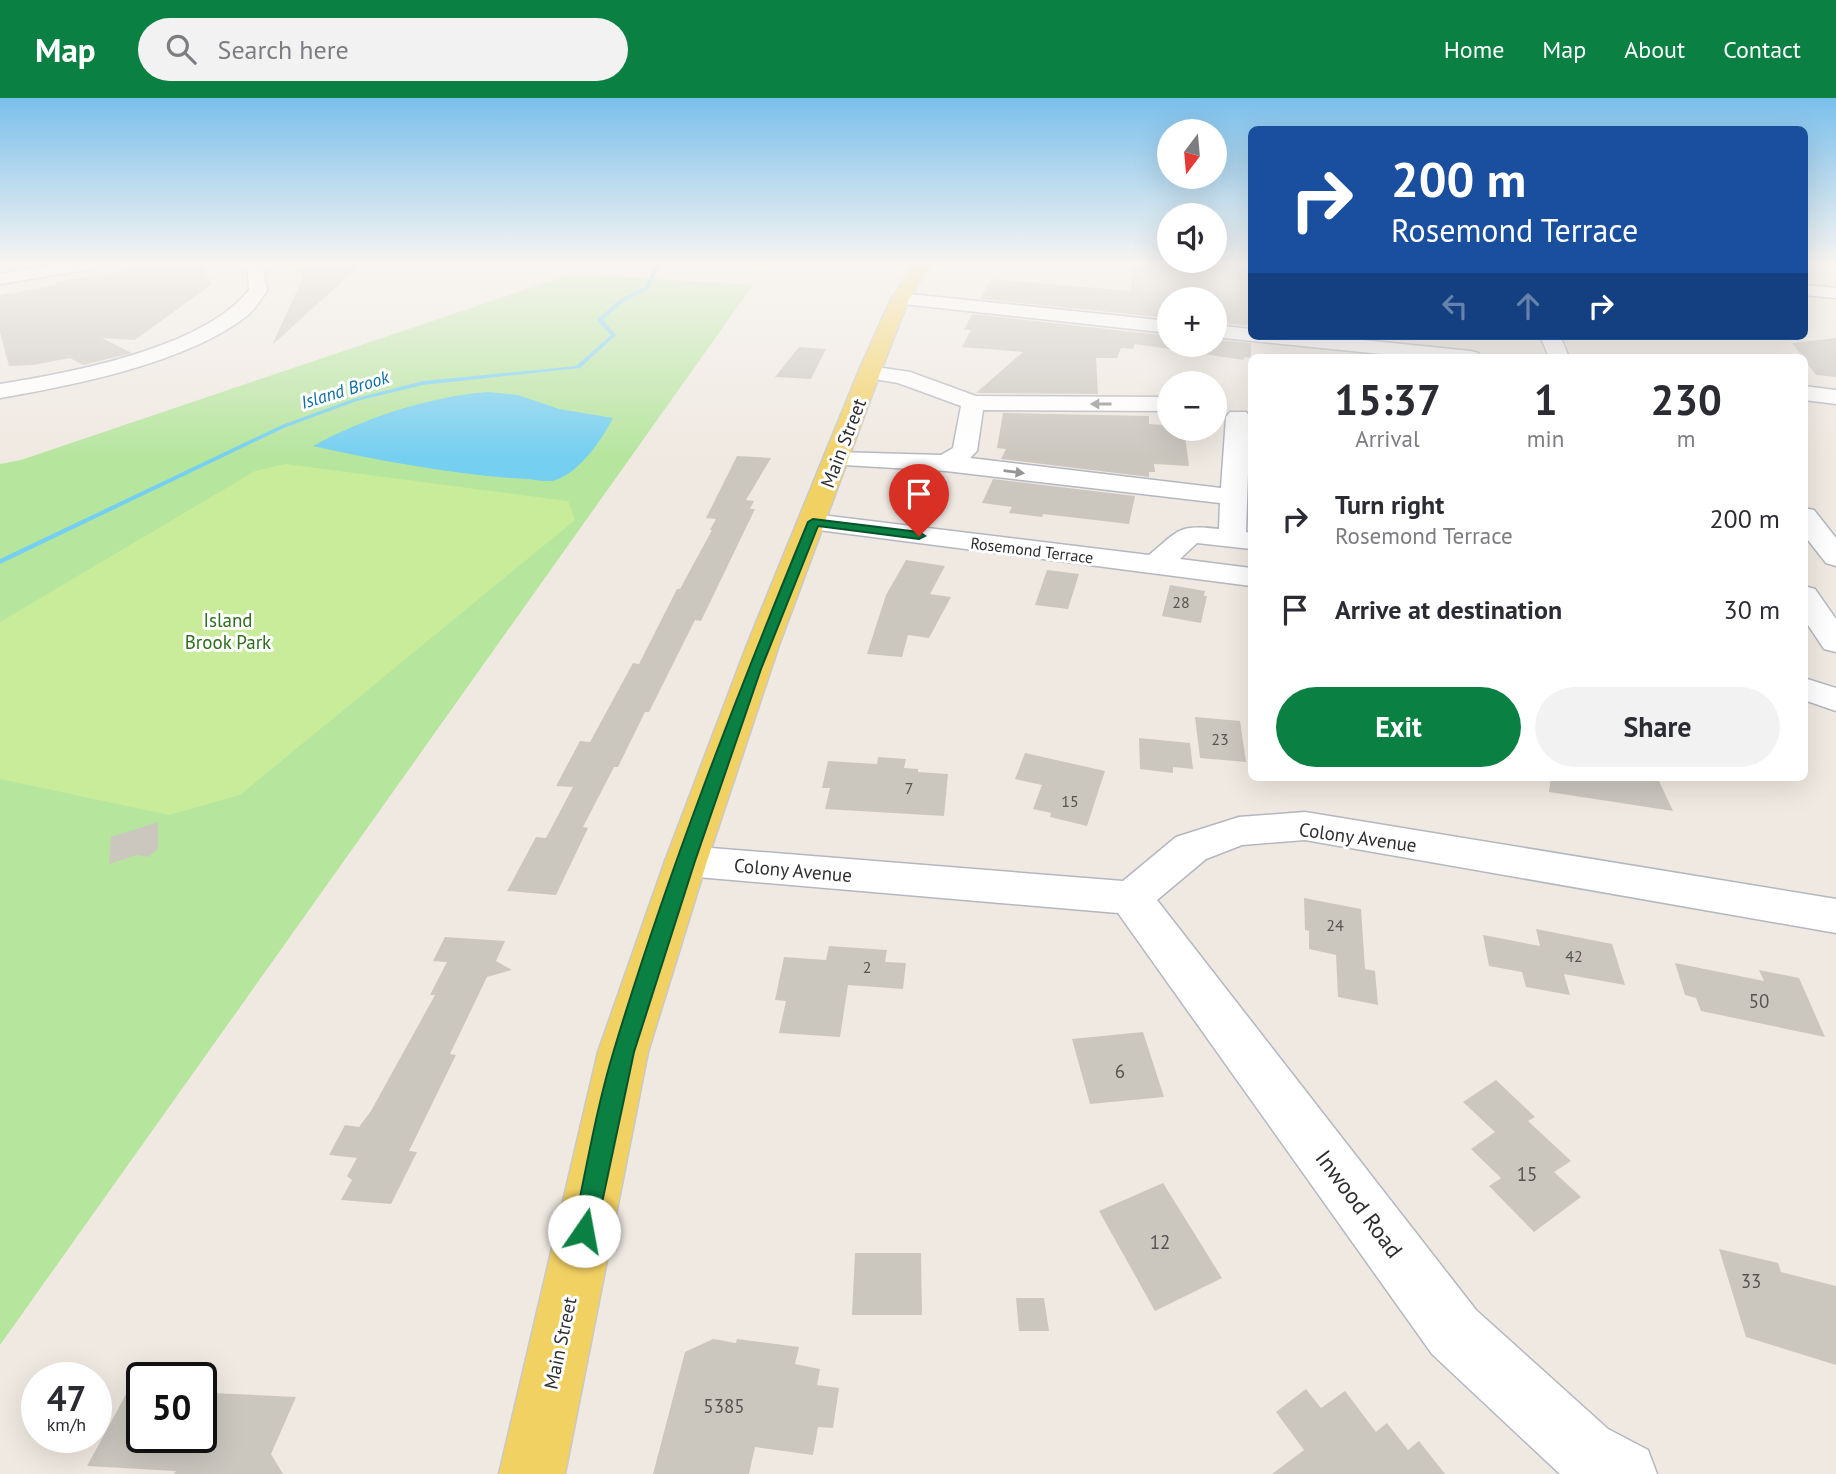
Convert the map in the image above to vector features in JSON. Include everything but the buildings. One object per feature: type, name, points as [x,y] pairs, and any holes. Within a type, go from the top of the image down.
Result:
[{"type":"main road","name":"Main Street","points":[[532,1474],[623,1052],[686,861],[763,646],[888,328]]},
{"type":"street","points":[[0,391],[113,365],[150,354],[214,328]]},
{"type":"street","points":[[1227,332],[1248,335]]},
{"type":"street","points":[[1303,340],[1441,354]]},
{"type":"street","points":[[870,372],[902,376],[973,403],[1157,404]]},
{"type":"street","points":[[1808,394],[1836,397]]},
{"type":"street","points":[[946,463],[965,451],[973,403]]},
{"type":"street","points":[[1156,565],[1191,534],[1241,540],[1234,497],[1234,415]]},
{"type":"street","points":[[836,459],[946,463],[1234,497]]},
{"type":"street","points":[[1808,521],[1836,557]]},
{"type":"street","name":"Rosemond Terrace","points":[[813,522],[1248,578]]},
{"type":"street","points":[[1808,601],[1836,642]]},
{"type":"street","points":[[1808,690],[1836,700]]},
{"type":"street","name":"Colony Avenue","points":[[686,861],[1130,898],[1191,848],[1239,831],[1305,826],[1836,916]]},
{"type":"street","name":"Inwood Road","points":[[1130,898],[1454,1332],[1585,1452],[1624,1474]]},
{"type":"green space","name":"Island Brook Park","points":[[411,328],[722,328],[0,1345],[0,464],[21,460]]},
{"type":"green space","points":[[286,464],[568,501],[575,520],[240,795],[169,815],[0,779],[0,622],[255,471]]},
{"type":"water","points":[[488,392],[518,395],[559,409],[613,418],[582,462],[565,476],[553,481],[445,471],[313,446],[354,426],[398,410],[443,398]]},
{"type":"waterway","name":"Island Brook","points":[[0,562],[284,426],[355,400],[423,383],[578,367],[614,335],[608,328]]},
{"type":"route","points":[[584,1231],[623,1052],[686,861],[754,669],[813,522],[919,536]]}]
